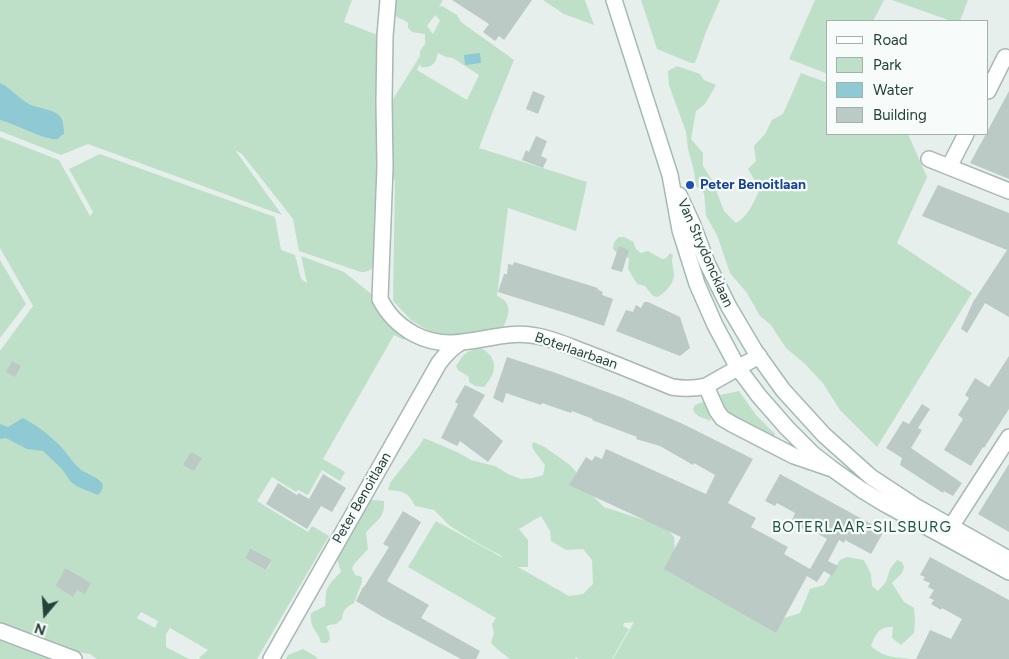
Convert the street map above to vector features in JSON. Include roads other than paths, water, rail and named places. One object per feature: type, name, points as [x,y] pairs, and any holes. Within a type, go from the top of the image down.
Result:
[{"type":"street","name":"Boterlaarbaan","points":[[388,0],[385,36],[385,168],[380,299],[386,312],[407,330],[419,337],[434,342],[460,343],[520,334],[536,336],[559,342],[672,387],[684,390],[706,386],[759,356]]},
{"type":"street","name":"Van Strydoncklaan","points":[[614,0],[670,175],[729,307],[759,356]]},
{"type":"street","points":[[989,89],[1005,57]]},
{"type":"street","points":[[950,167],[966,135]]},
{"type":"street","points":[[929,159],[1009,191]]},
{"type":"street","name":"Van Strydoncklaan","points":[[670,175],[680,230],[697,284],[738,368]]},
{"type":"street","name":"Peter Benoitlaan","points":[[271,659],[439,363],[453,347],[460,343]]},
{"type":"street","points":[[759,356],[783,390],[824,435],[871,476],[1009,572]]},
{"type":"street","points":[[738,368],[759,396],[813,454],[862,490],[1009,559]]},
{"type":"street","points":[[706,386],[722,418],[794,456],[831,468]]},
{"type":"street","points":[[948,531],[1009,436]]},
{"type":"street","points":[[0,631],[74,659]]},
{"type":"water","points":[[480,53],[481,63],[465,65],[464,55]]},
{"type":"water","points":[[0,83],[29,104],[53,111],[59,115],[63,121],[64,134],[58,139],[46,138],[0,120]]},
{"type":"water","points":[[23,418],[54,440],[81,470],[101,482],[103,488],[98,495],[71,482],[62,469],[43,451],[27,449],[6,438],[0,439],[0,424],[8,427]]},
{"type":"place","name":"Peter Benoitlaan","points":[[690,185]]},
{"type":"district","name":"BOTERLAAR-SILSBURG","points":[[862,528]]}]
